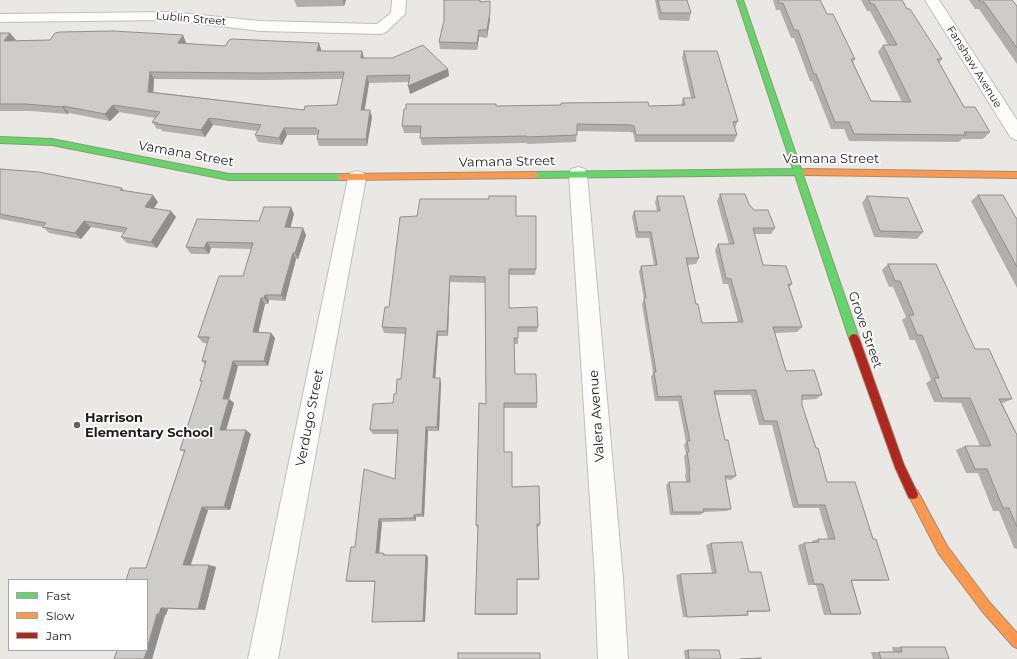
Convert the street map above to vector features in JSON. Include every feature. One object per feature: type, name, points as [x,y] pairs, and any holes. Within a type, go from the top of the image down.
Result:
[{"type":"street","name":"Lublin Street","points":[[0,18],[170,16],[260,26],[381,30],[398,14],[399,0]]},
{"type":"street","name":"Grove Street","points":[[740,0],[797,172],[900,467],[918,506],[943,550],[986,607],[1017,642]]},
{"type":"street","name":"Fanshaw Avenue","points":[[932,0],[1017,134]]},
{"type":"street","name":"Vamana Street","points":[[0,140],[52,142],[229,177],[357,178],[797,172],[1017,174]]},
{"type":"street","name":"Valera Avenue","points":[[578,174],[609,578],[613,659]]},
{"type":"street","name":"Verdugo Street","points":[[263,659],[357,178]]},
{"type":"building","points":[[444,0],[480,0],[480,2],[490,1],[487,30],[479,30],[477,43],[439,42],[444,20]]},
{"type":"building","points":[[658,0],[687,0],[691,13],[661,13]]},
{"type":"building","points":[[778,0],[820,0],[827,14],[833,14],[855,59],[851,59],[871,101],[911,102],[883,45],[897,45],[874,4],[871,4],[869,0],[902,0],[907,9],[910,9],[942,59],[937,59],[964,107],[975,107],[990,132],[964,132],[966,135],[854,134],[849,122],[835,122],[816,74],[814,74],[798,30],[794,30],[783,3],[779,3]]},
{"type":"building","points":[[979,0],[1012,0],[1017,6],[1017,48],[984,2],[980,2]]},
{"type":"building","points":[[113,31],[183,35],[178,43],[225,46],[229,40],[232,39],[319,43],[317,51],[362,51],[361,58],[392,58],[423,45],[448,69],[408,86],[410,75],[367,76],[361,110],[370,110],[366,139],[317,139],[319,130],[316,130],[316,128],[284,128],[279,138],[255,135],[261,125],[209,118],[201,130],[157,124],[158,123],[152,122],[160,112],[113,105],[105,114],[63,106],[0,104],[0,33],[10,33],[4,41],[50,40],[55,33]],"holes":[[[150,72],[344,72],[337,105],[305,106],[304,110],[148,92]]]},
{"type":"building","points":[[684,51],[717,51],[738,121],[733,122],[737,135],[636,135],[634,126],[631,125],[577,124],[577,135],[420,138],[421,126],[402,126],[406,104],[496,104],[496,106],[561,105],[561,103],[648,102],[649,106],[685,105],[683,98],[695,98]]},
{"type":"building","points":[[0,169],[39,172],[122,188],[120,190],[153,195],[145,207],[171,211],[151,242],[121,237],[127,228],[84,221],[75,233],[42,227],[46,223],[0,214]]},
{"type":"building","points":[[720,194],[745,194],[749,204],[754,210],[768,210],[775,228],[753,228],[763,265],[786,266],[792,284],[788,284],[802,327],[773,327],[786,371],[814,370],[822,395],[802,395],[802,405],[816,448],[818,448],[827,482],[855,482],[873,539],[876,539],[889,580],[851,580],[861,614],[831,614],[823,584],[814,584],[804,543],[819,542],[818,539],[835,539],[825,505],[798,505],[777,421],[764,421],[756,390],[714,391],[725,440],[728,440],[736,476],[725,476],[731,509],[703,509],[704,512],[673,512],[669,482],[690,482],[687,441],[690,441],[681,396],[658,397],[654,372],[656,372],[644,298],[646,298],[641,266],[657,265],[651,232],[638,232],[634,211],[660,211],[657,196],[684,196],[699,258],[686,258],[696,304],[698,304],[702,323],[743,322],[731,279],[726,278],[718,244],[734,244]]},
{"type":"building","points":[[978,195],[1003,195],[1017,218],[1017,267]]},
{"type":"building","points":[[489,196],[516,196],[516,216],[536,216],[536,269],[509,269],[509,308],[537,307],[538,327],[518,327],[518,338],[514,338],[515,374],[536,374],[537,403],[504,403],[504,452],[512,452],[512,487],[539,486],[540,524],[537,524],[539,579],[517,579],[517,614],[475,614],[478,525],[476,525],[479,403],[486,404],[485,277],[450,276],[447,331],[437,331],[433,378],[440,378],[437,427],[426,427],[422,514],[414,515],[414,518],[379,519],[376,553],[383,553],[383,555],[426,555],[423,621],[372,622],[375,581],[346,581],[351,547],[355,547],[364,469],[395,479],[398,430],[370,430],[373,404],[393,403],[394,394],[396,394],[397,379],[401,379],[406,328],[382,327],[385,307],[389,307],[400,217],[417,216],[420,199],[489,199]]},
{"type":"building","points":[[867,196],[908,198],[923,232],[880,231]]},
{"type":"building","points":[[264,207],[291,207],[285,227],[303,228],[295,253],[293,253],[281,295],[265,295],[264,298],[261,298],[253,332],[271,333],[264,361],[233,361],[223,399],[229,399],[220,430],[246,430],[224,507],[202,507],[183,565],[209,565],[198,609],[161,608],[159,614],[157,614],[148,646],[148,579],[126,579],[130,568],[146,568],[185,450],[180,450],[202,381],[200,381],[206,361],[202,361],[209,337],[198,337],[219,276],[243,276],[253,243],[207,242],[204,248],[186,247],[197,219],[259,221]]},
{"type":"building","points":[[888,264],[936,264],[975,349],[989,349],[1012,399],[999,399],[1017,435],[1017,527],[1009,508],[1003,508],[987,469],[975,469],[965,446],[991,446],[970,398],[942,398],[934,378],[939,378],[922,335],[917,335],[909,315],[914,315],[900,281],[895,281]]},
{"type":"building","points":[[742,542],[749,572],[761,572],[770,611],[747,611],[748,615],[687,617],[680,574],[716,573],[711,543]]},
{"type":"building","points":[[901,647],[945,647],[949,659],[881,659],[879,652],[902,652]]},
{"type":"building","points":[[688,650],[719,650],[721,659],[689,659]]},
{"type":"building","points":[[117,651],[147,651],[144,659],[114,659]]},
{"type":"building","points":[[458,653],[540,653],[540,659],[458,659]]},
{"type":"building","points":[[761,658],[761,659],[740,659]]},
{"type":"traffic: fast","points":[[740,0],[854,338]]},
{"type":"traffic: fast","points":[[0,140],[52,142],[229,177],[341,177]]},
{"type":"traffic: fast","points":[[535,175],[806,172]]},
{"type":"traffic: slow","points":[[806,172],[1017,175]]},
{"type":"traffic: slow","points":[[341,177],[535,175]]},
{"type":"traffic: slow","points":[[913,494],[943,550],[986,607],[1017,642]]},
{"type":"traffic: jam","points":[[854,338],[900,467],[913,494]]},
{"type":"place","name":"Harrison Elementary School","points":[[77,425]]}]
